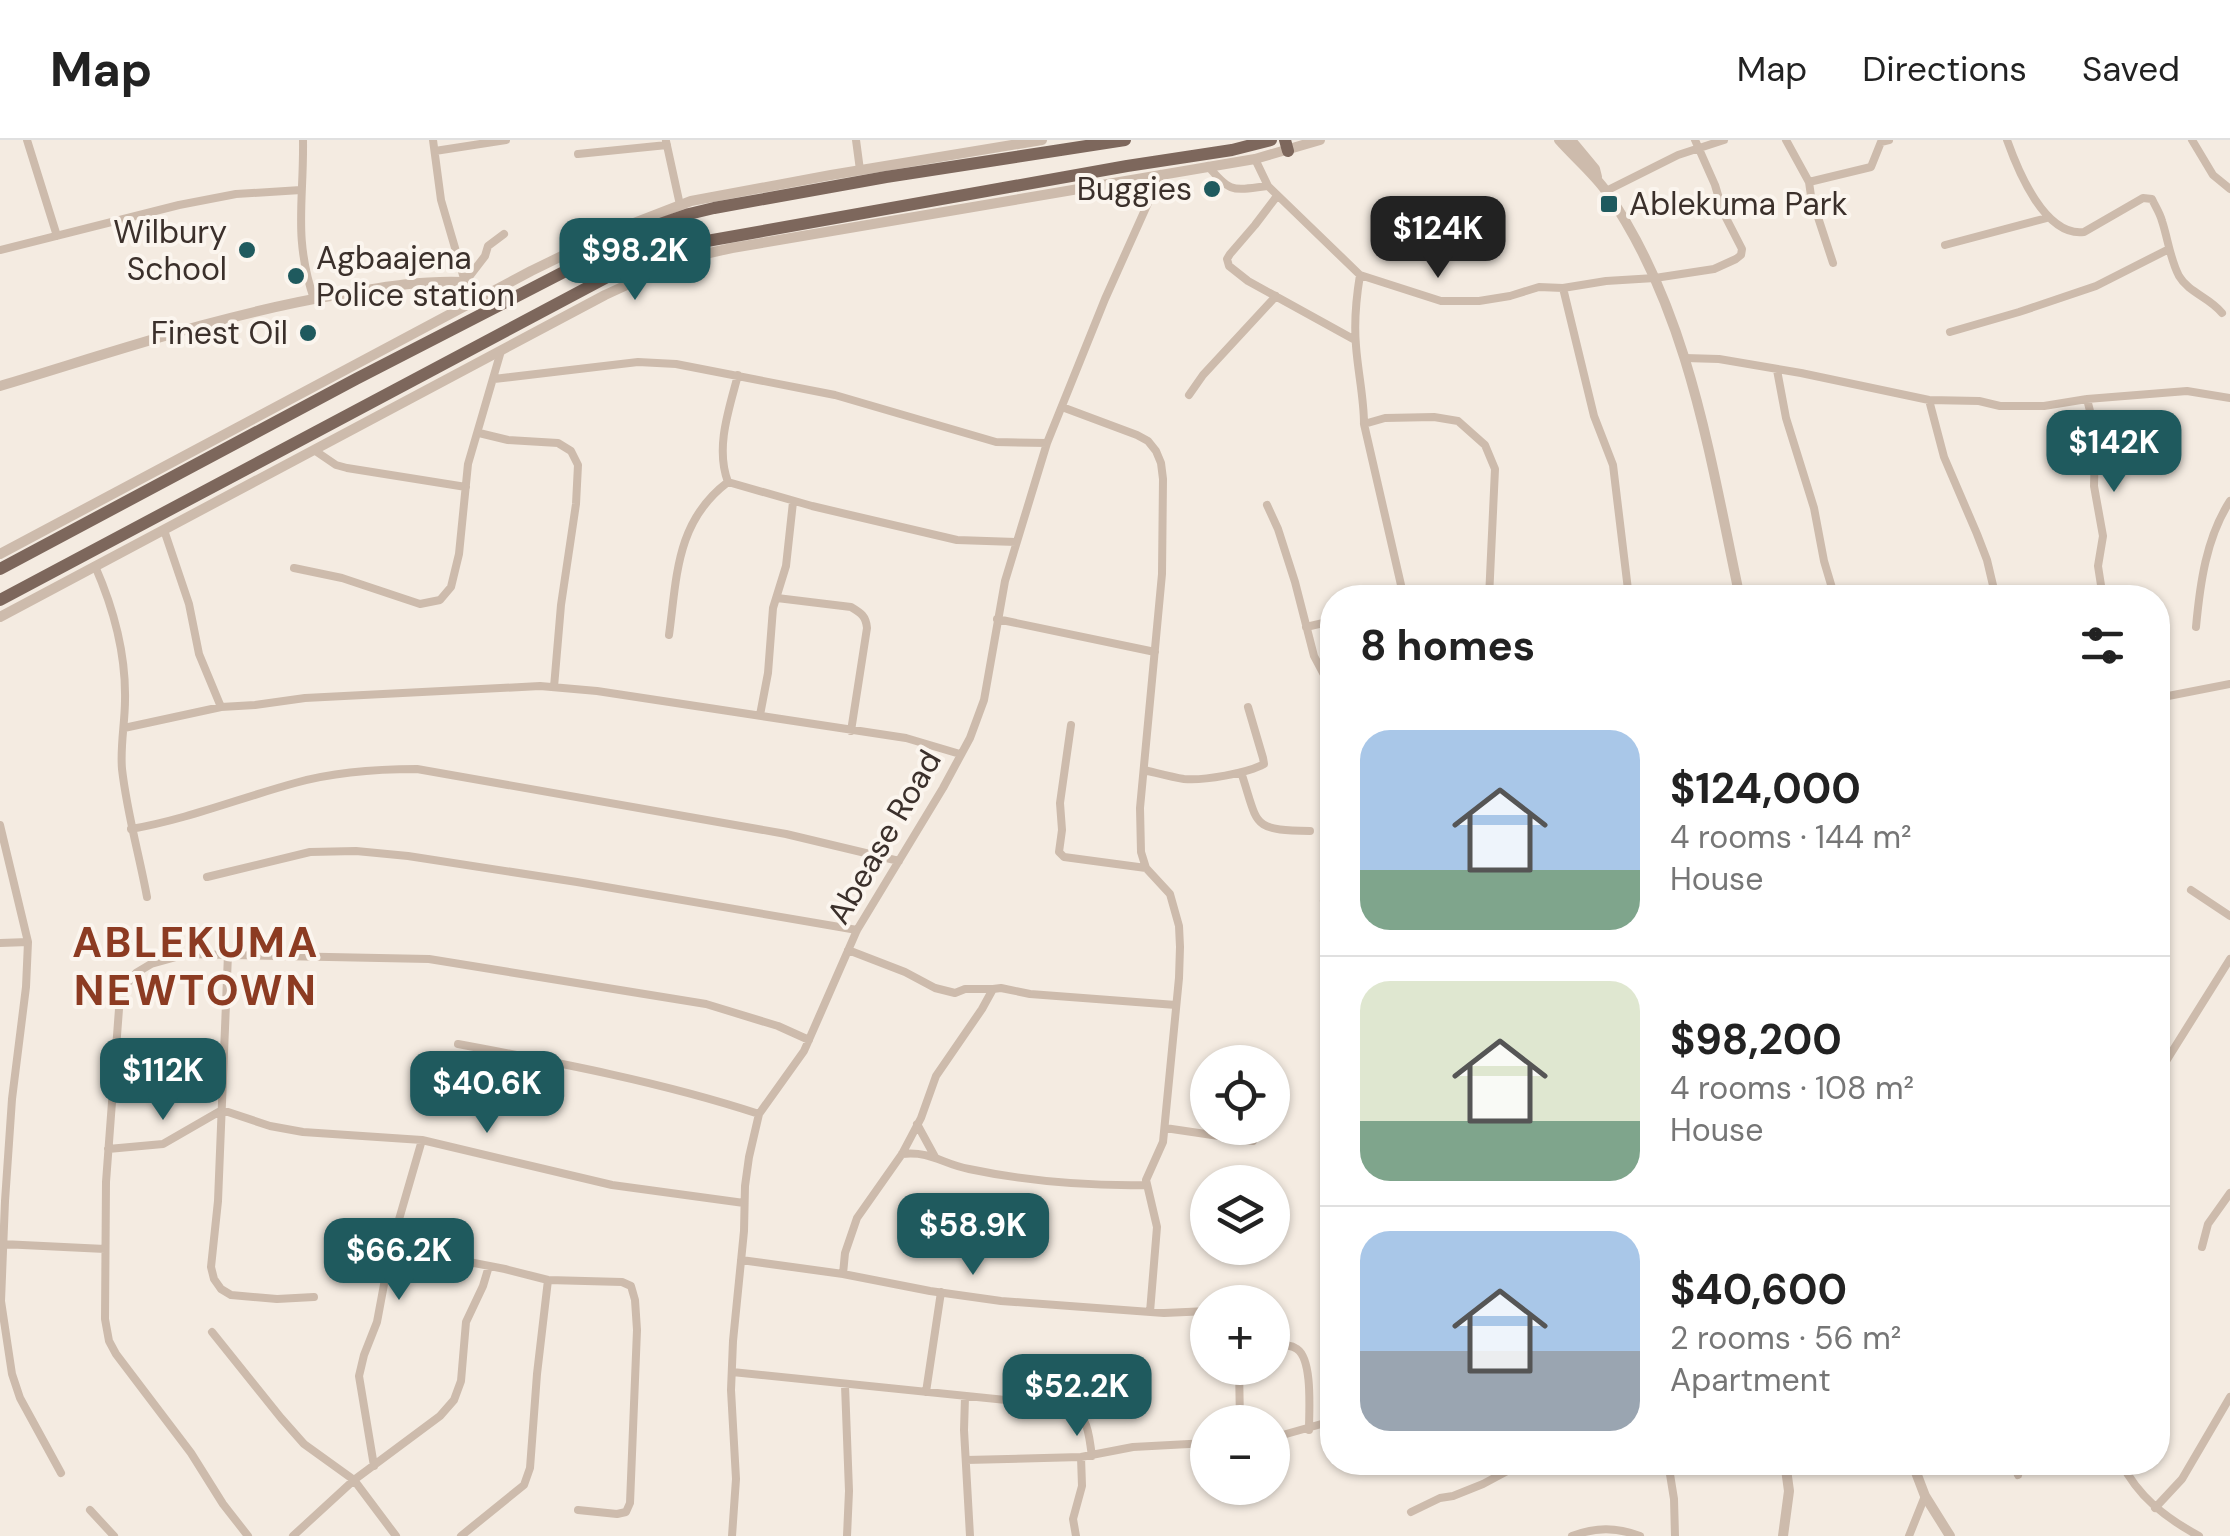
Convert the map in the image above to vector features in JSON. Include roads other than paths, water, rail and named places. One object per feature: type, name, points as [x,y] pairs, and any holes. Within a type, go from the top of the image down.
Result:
[{"type":"main road","points":[[0,569],[356,378],[649,228],[764,194],[1125,140]]},
{"type":"main road","points":[[0,600],[611,275],[690,244],[1272,140]]},
{"type":"main road","points":[[456,356],[464,371]]},
{"type":"main road","points":[[356,378],[369,402]]},
{"type":"main road","points":[[98,518],[101,533],[110,542]]},
{"type":"street","points":[[27,140],[56,236]]},
{"type":"street","points":[[303,140],[300,242],[314,299]]},
{"type":"street","points":[[433,140],[442,200],[464,282],[478,300]]},
{"type":"street","points":[[435,151],[506,140]]},
{"type":"street","points":[[856,140],[860,170]]},
{"type":"street","points":[[0,554],[611,232],[680,205],[764,194],[860,170],[1042,140]]},
{"type":"street","points":[[0,618],[604,294],[682,260],[732,248],[1254,159],[1287,145],[1320,140]]},
{"type":"street","points":[[1558,140],[1603,187]]},
{"type":"street","points":[[1571,140],[1594,169],[1634,236],[1655,278],[1685,358],[1737,585]]},
{"type":"street","points":[[1603,187],[1698,144],[1724,140]]},
{"type":"street","points":[[1786,140],[1808,182],[1832,262]]},
{"type":"street","points":[[1808,182],[1871,167],[1881,142],[1889,140]]},
{"type":"street","points":[[2007,140],[2047,218],[2065,230],[2084,232],[2152,198],[2179,275],[2188,287],[2212,301],[2222,313]]},
{"type":"street","points":[[2192,140],[2213,174],[2230,189]]},
{"type":"street","points":[[578,154],[667,142],[680,205]]},
{"type":"street","points":[[1254,159],[1276,196],[1360,276],[1442,301],[1491,299],[1538,286],[1563,288],[1606,280],[1655,278],[1732,262],[1742,249],[1723,212],[1698,144]]},
{"type":"street","points":[[1208,166],[1228,188],[1268,186]]},
{"type":"street","name":"Abease Road","points":[[732,1536],[736,1479],[732,1372],[748,1157],[759,1114],[809,1040],[857,930],[970,738],[984,700],[996,619],[1016,542],[1048,443],[1105,298],[1162,174]]},
{"type":"street","points":[[0,250],[236,194],[301,190]]},
{"type":"street","points":[[1276,196],[1228,260],[1229,266],[1355,340]]},
{"type":"street","points":[[1945,245],[2047,218]]},
{"type":"street","points":[[464,282],[485,256],[488,246],[504,234]]},
{"type":"street","points":[[1950,332],[2096,286],[2168,248]]},
{"type":"street","points":[[1360,276],[1355,340],[1364,424],[1401,585]]},
{"type":"street","points":[[0,386],[262,310],[414,282],[464,282]]},
{"type":"street","points":[[1563,288],[1594,416],[1612,465],[1627,585]]},
{"type":"street","points":[[1190,395],[1276,296]]},
{"type":"street","points":[[294,568],[342,578],[420,604],[440,600],[451,587],[459,554],[468,464],[502,351]]},
{"type":"street","points":[[1685,358],[1719,359],[1930,400],[2000,406],[2044,406],[2187,391],[2230,398]]},
{"type":"street","points":[[494,379],[638,362],[676,364],[835,394],[996,442],[1048,443]]},
{"type":"street","points":[[1778,370],[1786,418],[1814,508],[1831,585]]},
{"type":"street","points":[[728,482],[723,460],[724,432],[738,375]]},
{"type":"street","points":[[2087,399],[2096,450],[2094,486],[2102,536],[2098,566],[2101,585]]},
{"type":"street","points":[[1930,400],[1944,457],[1987,560],[1993,585]]},
{"type":"street","points":[[1062,407],[1138,434],[1161,463],[1162,574],[1140,828],[1146,868],[1170,894],[1180,947],[1163,1142],[1150,1168],[1147,1186],[1157,1227],[1150,1312]]},
{"type":"street","points":[[1364,424],[1384,418],[1434,417],[1458,421],[1486,445],[1495,470],[1490,585]]},
{"type":"street","points":[[479,433],[508,440],[558,443],[571,451],[578,465],[554,687]]},
{"type":"street","points":[[314,450],[347,468],[466,488]]},
{"type":"street","points":[[728,482],[793,502],[957,540],[1016,542]]},
{"type":"street","points":[[669,636],[684,539],[704,504],[728,482]]},
{"type":"street","points":[[2196,627],[2210,547],[2230,501]]},
{"type":"street","points":[[760,716],[768,673],[770,626],[788,552],[793,502]]},
{"type":"street","points":[[1267,505],[1278,529],[1320,667]]},
{"type":"street","points":[[164,530],[189,604],[199,654],[222,707]]},
{"type":"street","points":[[95,566],[116,628],[126,697],[122,767],[147,897]]},
{"type":"street","points":[[776,598],[851,606],[866,620],[851,731]]},
{"type":"street","points":[[996,619],[1155,652]]},
{"type":"street","points":[[1306,627],[1320,624]]},
{"type":"street","points":[[2170,696],[2230,684]]},
{"type":"street","points":[[124,728],[222,707],[305,698],[503,686],[554,687],[906,738],[960,754]]},
{"type":"street","points":[[1144,770],[1184,779],[1241,772],[1264,764],[1248,707]]},
{"type":"street","points":[[1071,725],[1060,803],[1059,852],[1064,857],[1146,868]]},
{"type":"street","points":[[132,828],[169,822],[319,777],[417,768],[786,834],[900,861]]},
{"type":"street","points":[[1241,772],[1255,816],[1264,827],[1310,831]]},
{"type":"street","points":[[0,825],[28,942],[12,1099],[1,1301],[12,1374],[26,1412],[61,1474]]},
{"type":"street","points":[[208,877],[310,852],[356,851],[576,882],[857,930]]},
{"type":"street","points":[[2190,890],[2230,916]]},
{"type":"street","points":[[0,943],[28,942]]},
{"type":"street","points":[[848,950],[955,993],[1001,988],[1030,994],[1176,1005]]},
{"type":"street","points":[[248,1536],[109,1341],[105,1319],[108,1149],[119,1009],[126,985],[136,973],[151,964],[187,954],[429,958],[706,1004],[809,1040]]},
{"type":"street","points":[[228,954],[218,1201],[211,1267],[214,1279],[230,1295],[277,1300],[314,1297]]},
{"type":"street","points":[[2170,1055],[2230,959]]},
{"type":"street","points":[[843,1274],[857,1218],[902,1154],[936,1076],[993,989]]},
{"type":"street","points":[[458,1044],[591,1068],[759,1114]]},
{"type":"street","points":[[108,1149],[163,1144],[222,1110],[303,1132],[422,1140],[612,1185],[744,1202]]},
{"type":"street","points":[[918,1124],[935,1156]]},
{"type":"street","points":[[1164,1128],[1190,1132]]},
{"type":"street","points":[[374,1466],[359,1376],[377,1322],[391,1247],[422,1140]]},
{"type":"street","points":[[902,1154],[935,1156],[969,1170],[1091,1185],[1147,1186]]},
{"type":"street","points":[[2202,1247],[2208,1224],[2230,1193]]},
{"type":"street","points":[[2,1244],[105,1249]]},
{"type":"street","points":[[391,1247],[548,1280],[622,1282],[632,1286],[637,1330],[630,1503],[626,1512],[616,1514],[578,1510]]},
{"type":"street","points":[[740,1260],[1001,1301],[1190,1311]]},
{"type":"street","points":[[292,1536],[354,1480],[440,1416],[454,1400],[460,1381],[466,1322],[489,1266]]},
{"type":"street","points":[[461,1536],[528,1478],[548,1280]]},
{"type":"street","points":[[926,1392],[941,1292]]},
{"type":"street","points":[[212,1332],[252,1386],[304,1444],[354,1480],[396,1536]]},
{"type":"street","points":[[1290,1346],[1304,1357],[1310,1430]]},
{"type":"street","points":[[732,1372],[1064,1406],[1083,1417],[1092,1456]]},
{"type":"street","points":[[845,1385],[847,1536]]},
{"type":"street","points":[[2155,1508],[2182,1479],[2226,1415],[2230,1397]]},
{"type":"street","points":[[965,1398],[970,1536]]},
{"type":"street","points":[[1290,1434],[1320,1426]]},
{"type":"street","points":[[966,1460],[1080,1457],[1190,1444]]},
{"type":"street","points":[[1076,1536],[1073,1519],[1082,1486],[1080,1457]]},
{"type":"street","points":[[1411,1512],[1500,1475]]},
{"type":"street","points":[[1670,1475],[1675,1536]]},
{"type":"street","points":[[1783,1536],[1787,1475]]},
{"type":"street","points":[[1917,1475],[1950,1536]]},
{"type":"street","points":[[2130,1475],[2155,1508],[2199,1536]]},
{"type":"street","points":[[1909,1536],[1925,1496]]},
{"type":"street","points":[[90,1510],[114,1536]]},
{"type":"street","points":[[1572,1536],[1595,1528],[1612,1528],[1640,1536]]},
{"type":"place","name":"Buggies","points":[[1212,189]]},
{"type":"place","name":"Ablekuma Park","points":[[1609,204]]},
{"type":"place","name":"Wilbury School","points":[[247,250]]},
{"type":"place","name":"Agbaajena Police station","points":[[296,276]]},
{"type":"place","name":"Finest Oil","points":[[308,333]]},
{"type":"district","name":"ABLEKUMA NEWTOWN","points":[[196,966]]}]
